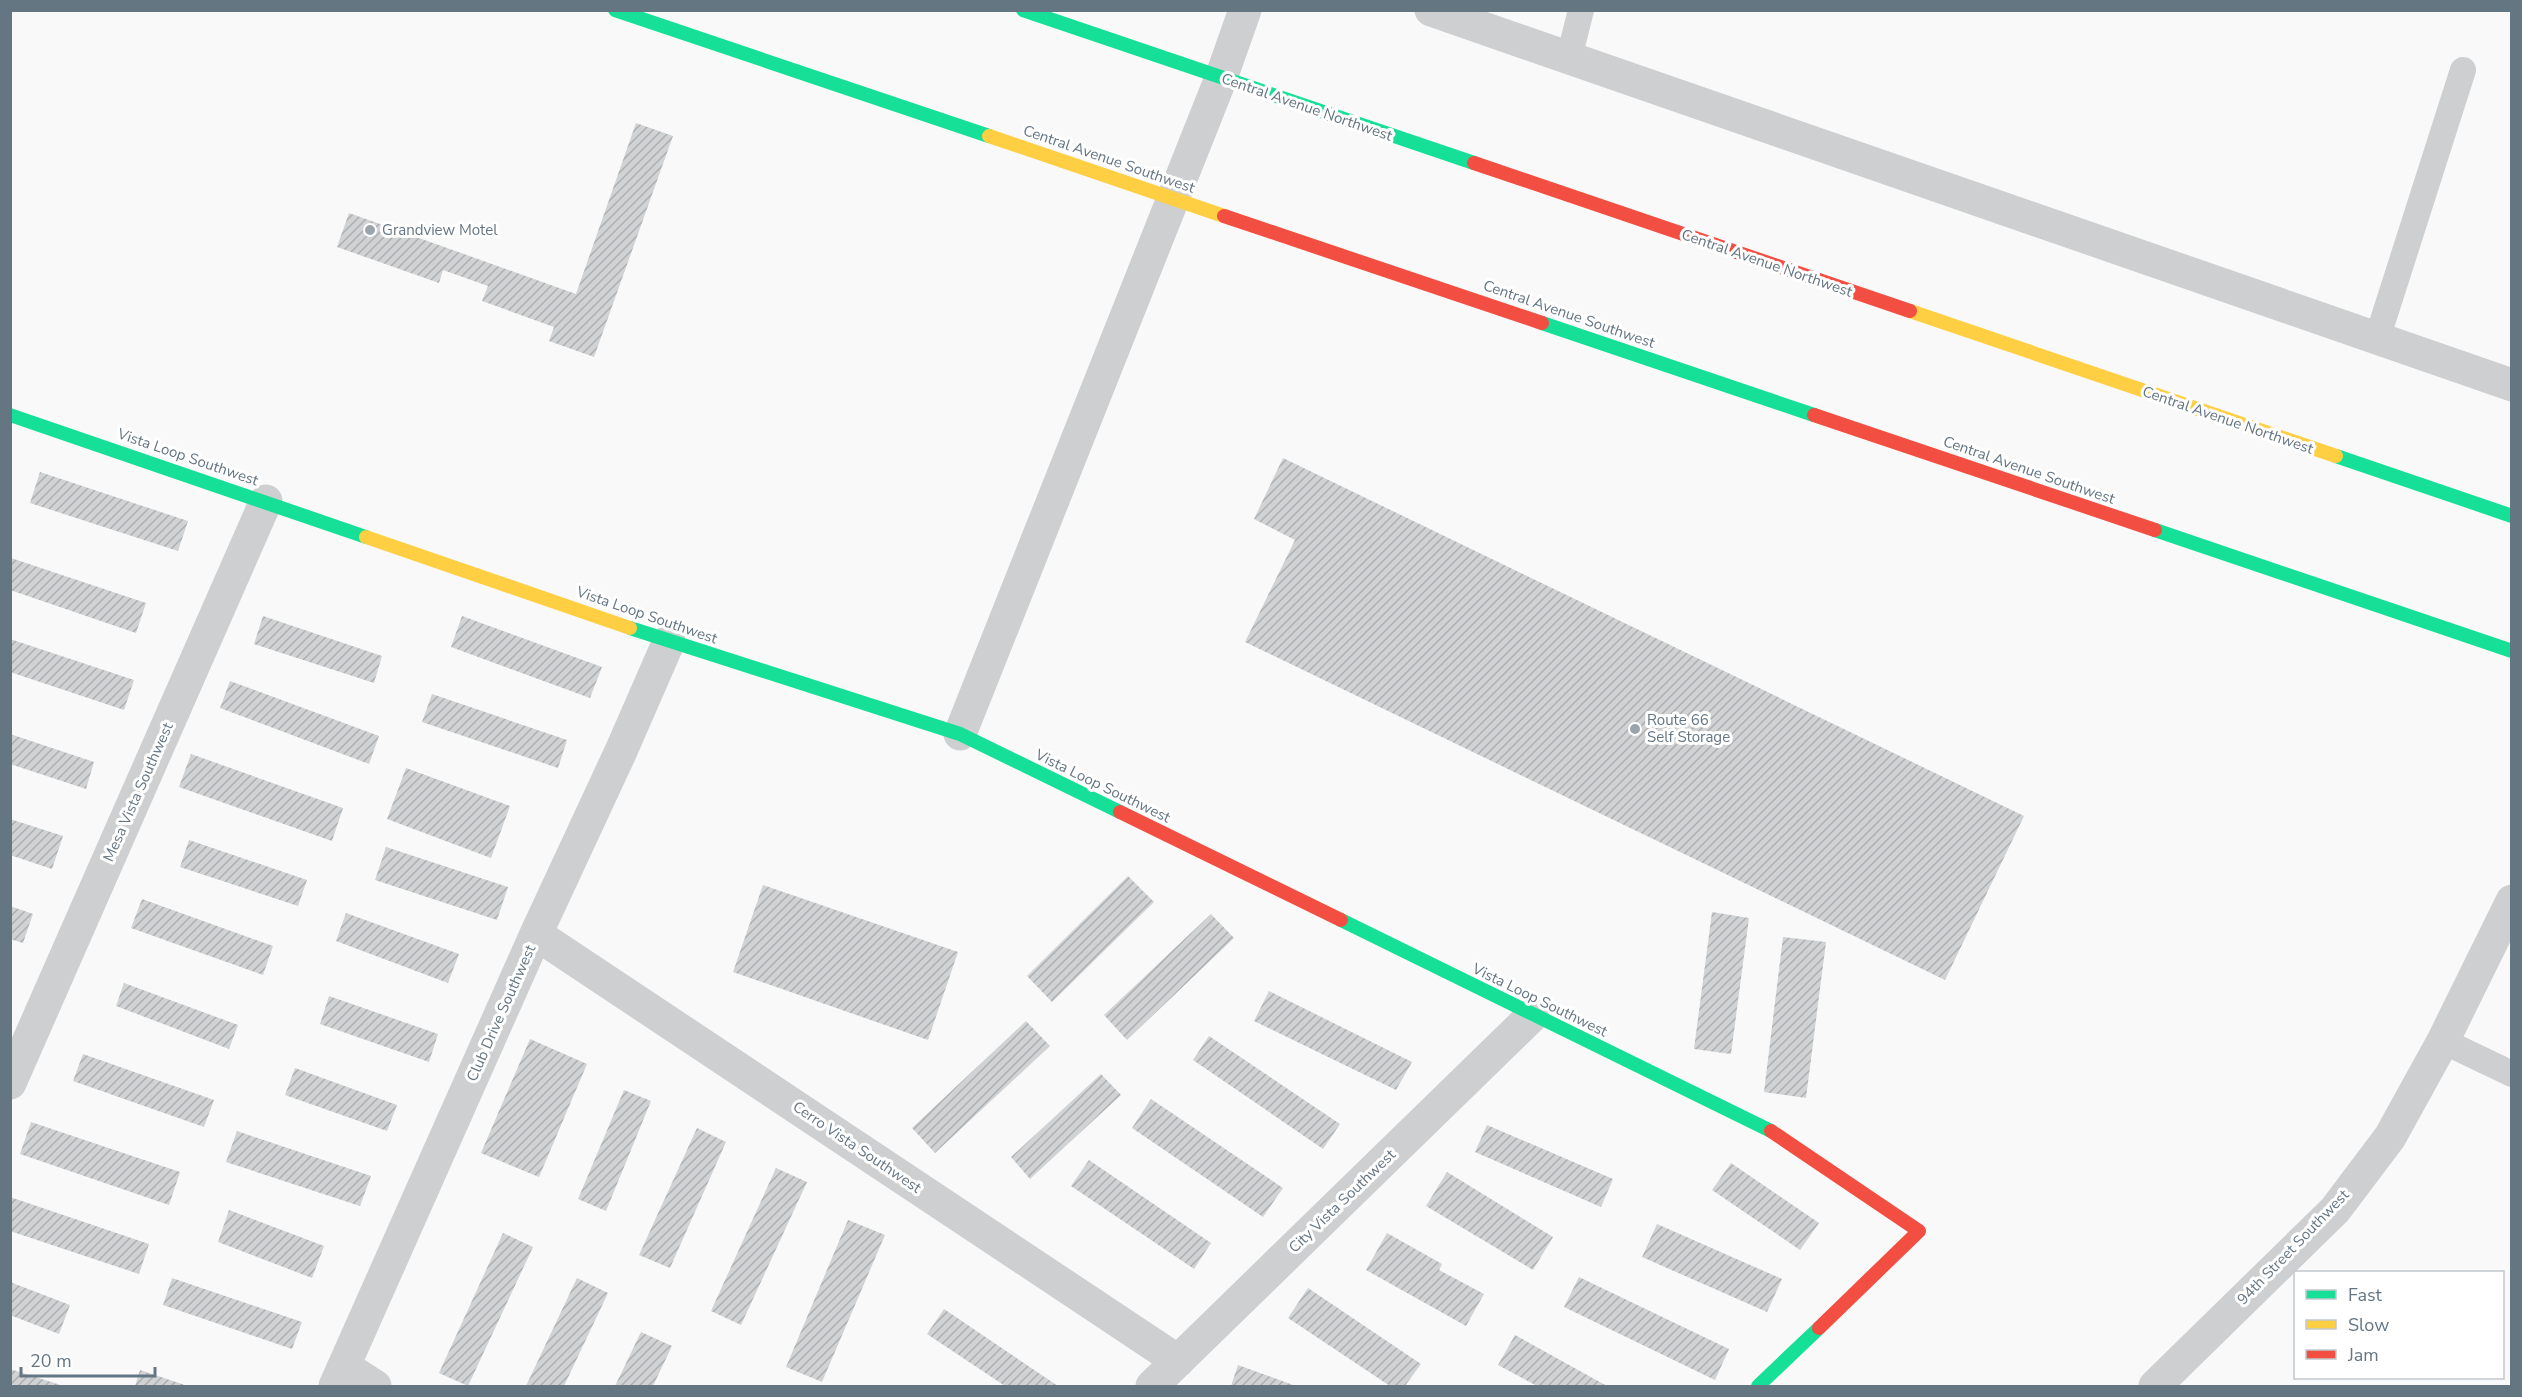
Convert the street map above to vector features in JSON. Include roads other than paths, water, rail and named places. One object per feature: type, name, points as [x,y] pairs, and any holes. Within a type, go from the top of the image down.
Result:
[{"type":"main road","name":"Central Avenue Southwest","points":[[615,10],[2511,651]]},
{"type":"main road","name":"Central Avenue Northwest","points":[[1023,10],[2511,516]]},
{"type":"main road","name":"Vista Loop Southwest","points":[[10,415],[669,641],[960,734],[1779,1135],[1919,1231],[1758,1386]]},
{"type":"street","points":[[960,734],[1221,78],[1245,10]]},
{"type":"street","points":[[1431,10],[2511,385]]},
{"type":"street","name":"Mesa Vista Southwest","points":[[10,1083],[266,501]]},
{"type":"street","name":"Club Drive Southwest","points":[[340,1376],[669,641]]},
{"type":"street","name":"94th Street Southwest","points":[[2155,1386],[2335,1209],[2390,1137],[2443,1041],[2511,901]]},
{"type":"street","name":"Cerro Vista Southwest","points":[[536,934],[1178,1361]]},
{"type":"street","name":"City Vista Southwest","points":[[1152,1386],[1533,1015]]},
{"type":"street","points":[[340,1376],[375,1386]]},
{"type":"lane","points":[[1569,58],[1581,10]]},
{"type":"lane","points":[[2377,339],[2463,70]]},
{"type":"lane","points":[[2443,1041],[2511,1074]]},
{"type":"place","name":"Grandview Motel","points":[[370,230]]},
{"type":"place","name":"Route 66 Self Storage","points":[[1635,729]]}]
